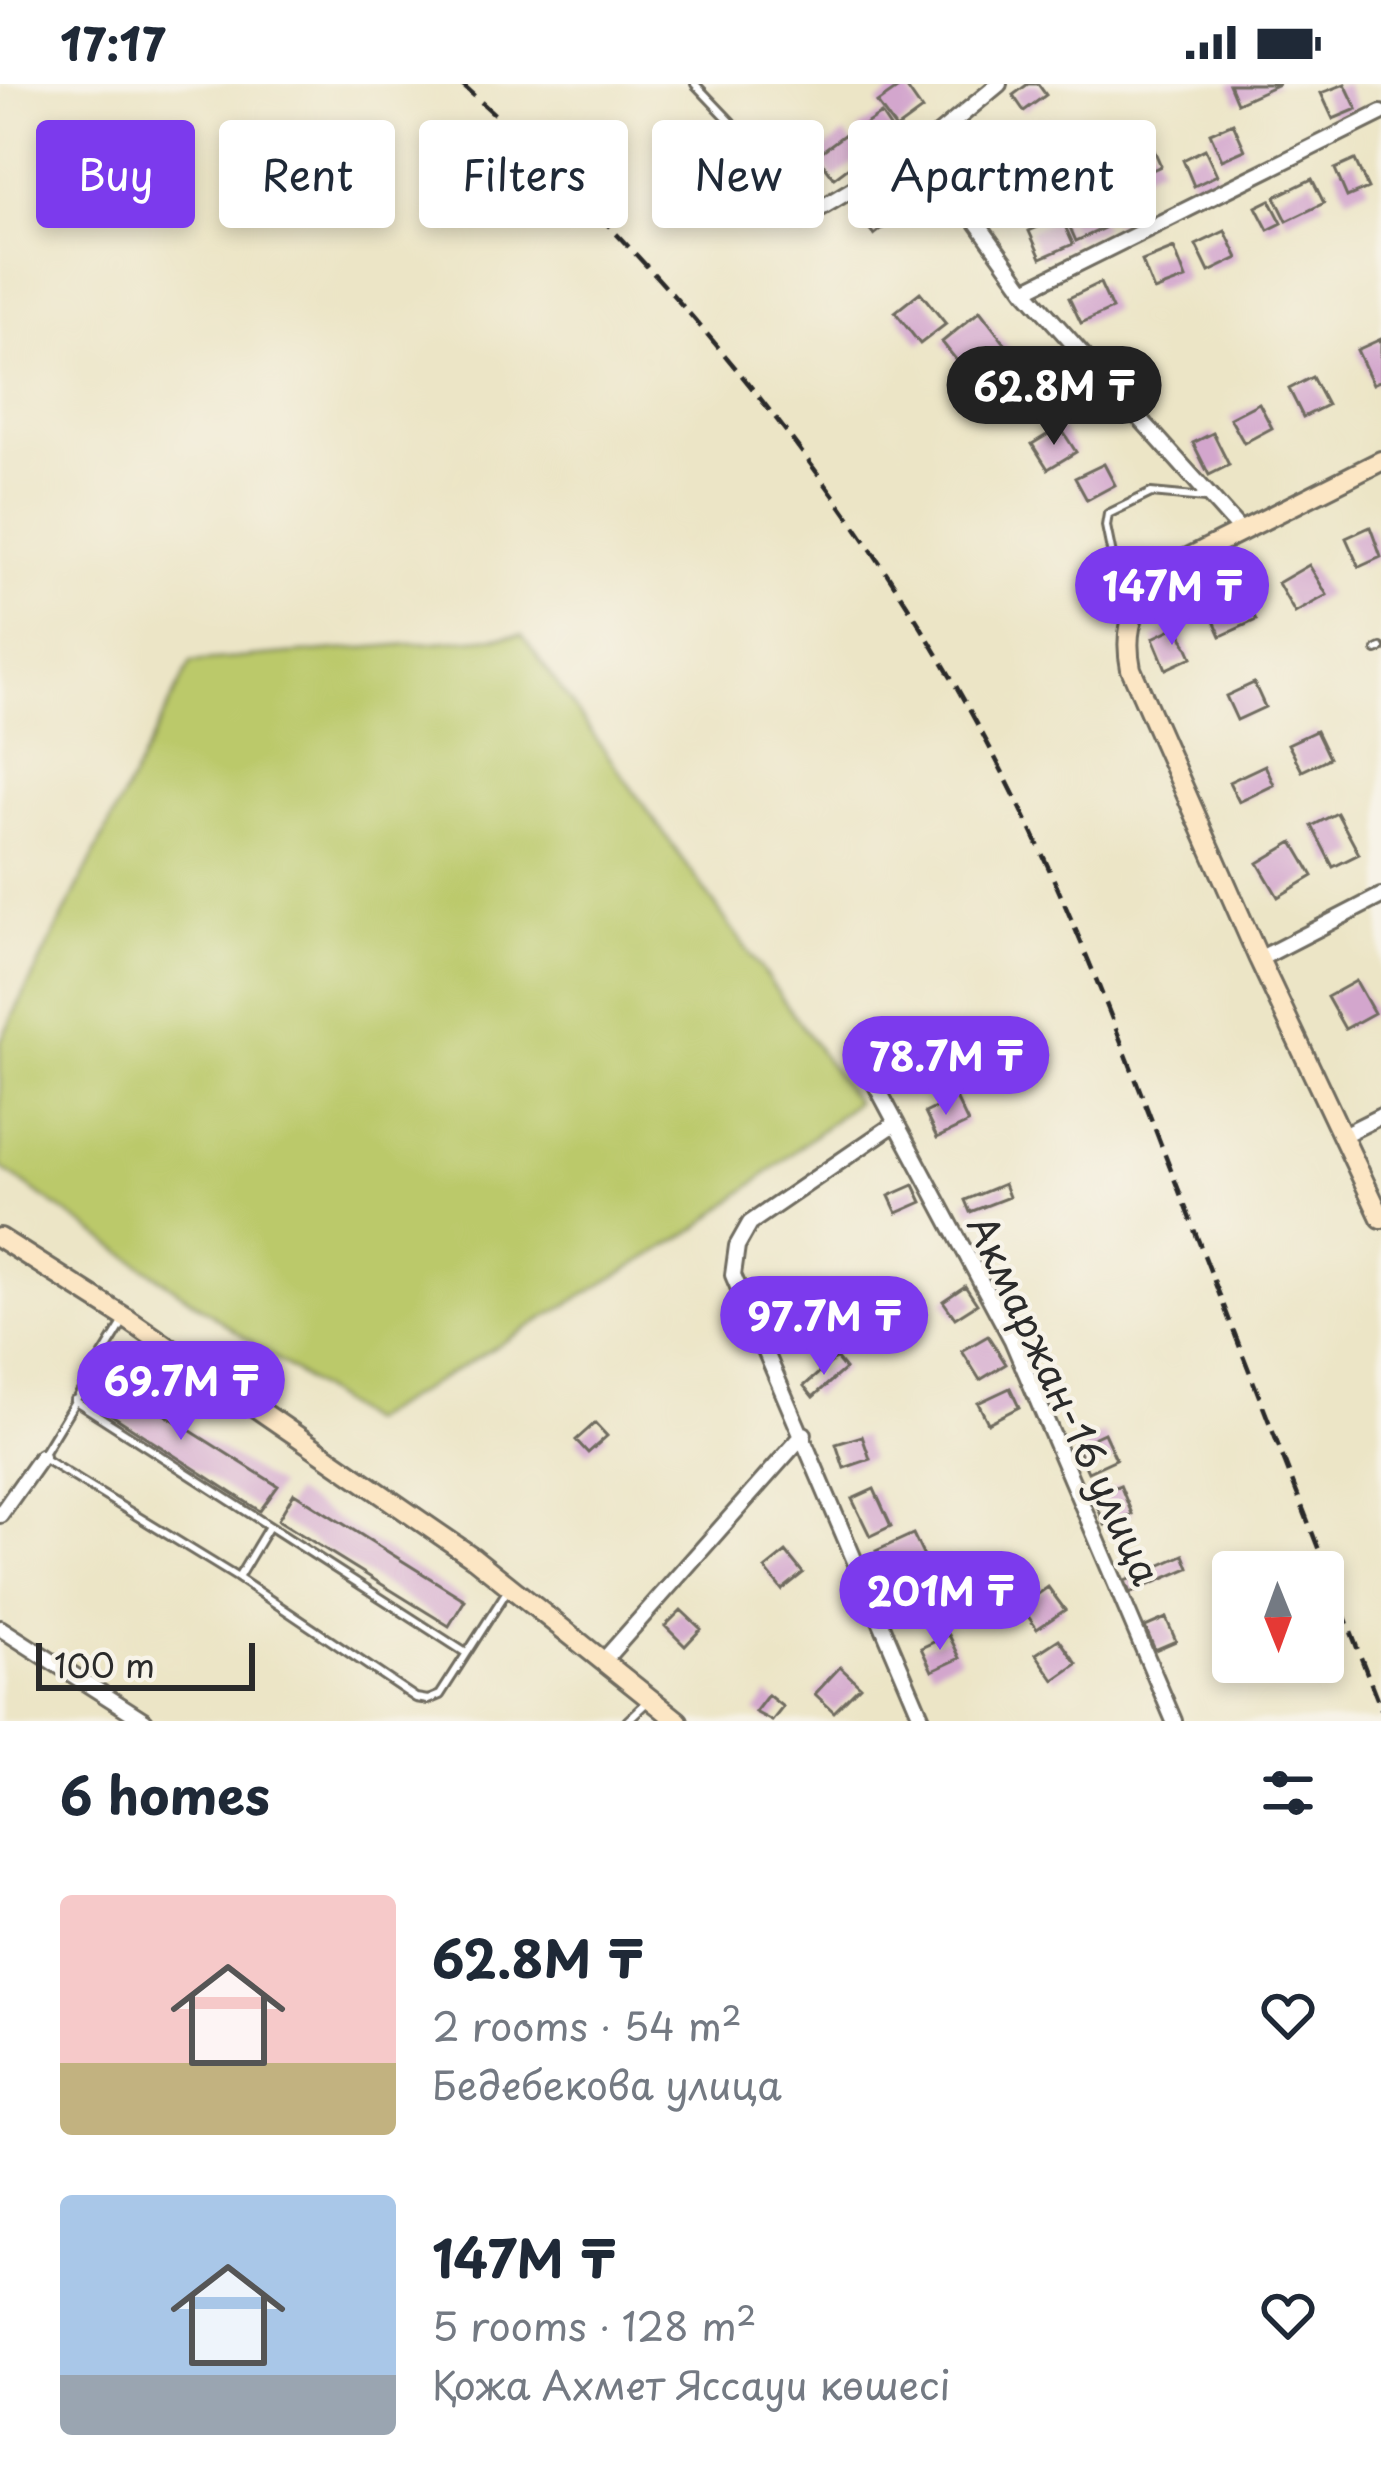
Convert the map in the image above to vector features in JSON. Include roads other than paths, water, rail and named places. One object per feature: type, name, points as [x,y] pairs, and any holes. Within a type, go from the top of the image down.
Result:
[{"type":"street","points":[[955,120],[999,84]]},
{"type":"street","points":[[1025,290],[1381,113]]},
{"type":"street","points":[[981,228],[1025,290],[1241,531]]},
{"type":"street","points":[[1381,461],[1174,566],[1148,590],[1127,627],[1131,669],[1259,959],[1381,1218]]},
{"type":"street","points":[[1259,959],[1381,896]]},
{"type":"street","name":"Акмаржан-16 улица","points":[[855,1046],[1012,1340],[1174,1721]]},
{"type":"street","points":[[1341,1136],[1381,1116]]},
{"type":"street","points":[[896,1123],[750,1223],[737,1246],[734,1275],[923,1721]]},
{"type":"street","points":[[0,1238],[126,1318],[511,1586],[678,1721]]},
{"type":"street","points":[[604,1660],[804,1434]]},
{"type":"street","points":[[0,1515],[40,1456]]},
{"type":"street","points":[[0,1628],[145,1721]]},
{"type":"lane","points":[[695,84],[729,120]]},
{"type":"lane","points":[[1127,627],[1106,526],[1108,514],[1151,493],[1208,498]]},
{"type":"lane","points":[[126,1318],[40,1456],[238,1578],[416,1698],[440,1695],[511,1586]]},
{"type":"lane","points":[[74,1400],[466,1652]]},
{"type":"lane","points":[[238,1578],[268,1528]]},
{"type":"lane","points":[[627,1721],[652,1697]]},
{"type":"railway","points":[[461,84],[621,239],[768,408],[835,497],[955,685],[1032,831],[1075,929],[1381,1709]]}]
